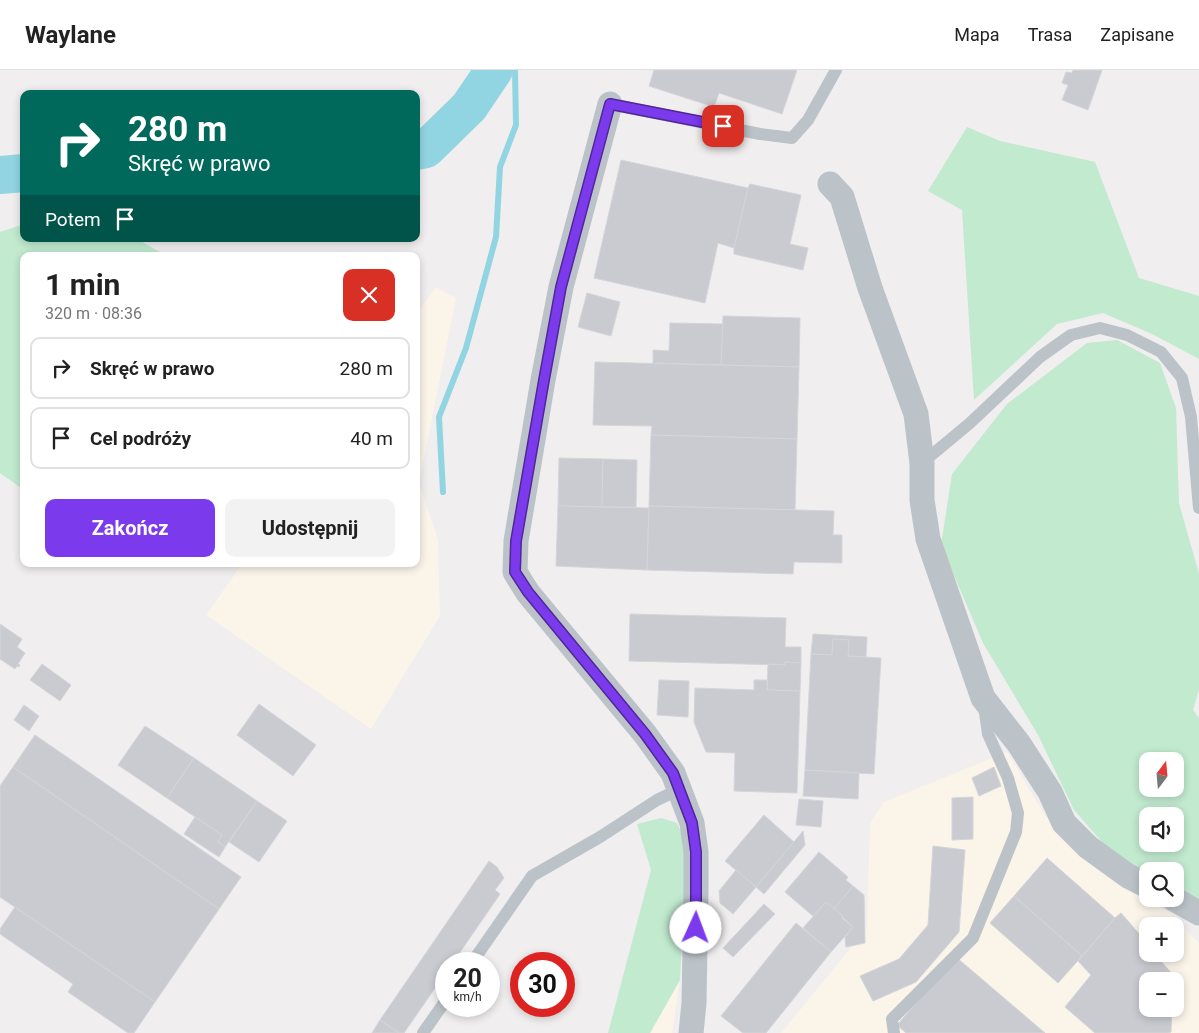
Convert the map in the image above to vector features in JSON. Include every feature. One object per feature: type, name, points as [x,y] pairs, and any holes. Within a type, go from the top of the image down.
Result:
[{"type":"street","points":[[610,104],[561,287],[516,541],[515,572],[528,592],[645,734],[673,773],[680,789],[692,823],[696,852],[694,1003],[691,1033]]},
{"type":"street","points":[[830,184],[842,197],[870,288],[916,414],[922,463],[922,500],[928,538],[984,698],[1019,744],[1050,792],[1064,823],[1088,847],[1128,876],[1139,882]]},
{"type":"street","points":[[1184,905],[1199,913]]},
{"type":"lane","points":[[610,104],[760,134],[792,138],[808,120],[836,70]]},
{"type":"lane","points":[[922,463],[970,423],[1040,357],[1071,335],[1100,328],[1127,335],[1161,352],[1182,378],[1194,405],[1192,417],[1199,508]]},
{"type":"lane","points":[[894,1033],[892,1019],[973,938],[1016,832],[1018,813],[1008,778],[988,734],[984,698]]},
{"type":"lane","points":[[479,952],[532,876],[600,837],[657,800],[680,789]]},
{"type":"lane","points":[[423,1033],[435,1016]]},
{"type":"shaded area","points":[[436,287],[456,298],[420,478],[420,309]]},
{"type":"shaded area","points":[[420,486],[438,540],[440,616],[371,729],[206,615],[240,567],[420,567]]},
{"type":"shaded area","points":[[1007,752],[1044,814],[1081,857],[1139,893],[1139,907],[1160,907],[1174,917],[1139,917],[1139,962],[1184,962],[1184,927],[1199,943],[1199,1033],[781,1033],[867,928],[870,823],[884,802]]},
{"type":"shaded area","points":[[680,980],[672,1033],[650,1033]]},
{"type":"green space","points":[[967,127],[1000,141],[1095,162],[1139,278],[1199,296],[1199,359],[1152,334],[1103,313],[1057,324],[974,400],[962,210],[928,191]]},
{"type":"green space","points":[[20,225],[20,242],[142,242],[160,252],[20,252],[20,487],[0,473],[0,232]]},
{"type":"green space","points":[[1117,340],[1160,363],[1176,408],[1179,503],[1199,574],[1199,689],[1193,710],[1199,718],[1199,898],[1184,891],[1184,862],[1139,862],[1139,870],[1117,859],[1074,810],[1038,735],[983,643],[941,545],[952,474],[1007,404],[1087,343]]},
{"type":"green space","points":[[661,818],[677,823],[687,843],[680,980],[650,1033],[608,1033],[651,870],[637,824]]},
{"type":"building","points":[[654,70],[797,70],[782,114],[719,93],[714,107],[649,86]]},
{"type":"building","points":[[1073,70],[1102,70],[1088,110],[1062,100],[1068,85],[1062,83],[1066,72],[1072,73]]},
{"type":"building","points":[[621,160],[748,188],[734,248],[718,243],[705,303],[594,278]]},
{"type":"building","points":[[750,184],[801,195],[790,244],[808,248],[803,270],[734,254]]},
{"type":"building","points":[[587,293],[620,302],[611,336],[578,327]]},
{"type":"building","points":[[723,316],[800,318],[799,367],[721,365]]},
{"type":"building","points":[[670,323],[723,324],[721,365],[653,363],[653,350],[669,351]]},
{"type":"building","points":[[595,362],[799,367],[797,439],[651,435],[652,426],[593,425]]},
{"type":"building","points":[[651,435],[797,439],[795,510],[649,506]]},
{"type":"building","points":[[559,458],[603,459],[602,507],[558,506]]},
{"type":"building","points":[[603,459],[637,460],[636,507],[602,507]]},
{"type":"building","points":[[558,506],[649,508],[647,570],[556,566]]},
{"type":"building","points":[[649,506],[834,511],[833,535],[842,535],[842,563],[794,562],[793,574],[647,570]]},
{"type":"building","points":[[630,614],[786,618],[785,647],[801,647],[801,663],[785,662],[785,665],[629,661]]},
{"type":"building","points":[[0,624],[22,639],[17,647],[25,653],[18,664],[20,665],[19,667],[17,666],[15,669],[0,659]]},
{"type":"building","points":[[813,634],[867,637],[866,657],[848,656],[849,640],[833,639],[832,655],[811,654]]},
{"type":"building","points":[[833,639],[849,640],[848,656],[881,658],[874,774],[805,770],[811,654],[832,655]]},
{"type":"building","points":[[785,662],[801,663],[800,691],[767,690],[768,664],[785,665]]},
{"type":"building","points":[[42,664],[71,685],[60,701],[30,680]]},
{"type":"building","points":[[659,680],[689,681],[688,717],[657,715]]},
{"type":"building","points":[[754,680],[767,680],[767,690],[800,691],[797,793],[734,791],[735,753],[706,752],[694,722],[695,688],[754,690]]},
{"type":"building","points":[[259,704],[316,745],[293,776],[237,735]]},
{"type":"building","points":[[24,705],[39,716],[29,731],[14,720]]},
{"type":"building","points":[[145,726],[194,758],[167,798],[118,765]]},
{"type":"building","points":[[35,735],[241,877],[219,909],[13,767]]},
{"type":"building","points":[[194,758],[257,801],[225,847],[218,842],[222,835],[167,798]]},
{"type":"building","points":[[13,767],[219,909],[155,1002],[0,897],[0,786]]},
{"type":"building","points":[[994,767],[1001,786],[979,796],[972,778]]},
{"type":"building","points":[[805,770],[859,773],[858,799],[803,796]]},
{"type":"building","points":[[973,797],[973,839],[952,840],[952,798]]},
{"type":"building","points":[[799,799],[823,801],[821,827],[796,825]]},
{"type":"building","points":[[257,801],[287,821],[259,862],[229,842]]},
{"type":"building","points":[[764,815],[794,842],[756,887],[725,861]]},
{"type":"building","points":[[195,817],[222,835],[218,842],[225,847],[219,857],[184,834]]},
{"type":"building","points":[[803,831],[805,845],[764,894],[756,887]]},
{"type":"building","points":[[933,846],[965,850],[959,932],[916,982],[873,1001],[860,976],[899,959],[928,925]]},
{"type":"building","points":[[819,852],[848,877],[846,880],[853,886],[834,909],[826,902],[813,916],[785,892]]},
{"type":"building","points":[[1047,858],[1115,918],[1082,956],[1014,896]]},
{"type":"building","points":[[489,861],[497,867],[504,878],[495,890],[500,894],[460,952],[435,952],[435,988],[404,1033],[399,1033],[380,1020]]},
{"type":"building","points":[[736,870],[756,887],[733,914],[720,903],[719,891]]},
{"type":"building","points":[[853,886],[864,895],[865,943],[846,947],[845,937],[853,927],[834,909]]},
{"type":"building","points":[[1014,896],[1082,956],[1058,983],[990,923]]},
{"type":"building","points":[[826,902],[853,927],[831,952],[803,928]]},
{"type":"building","points":[[764,904],[775,914],[733,957],[723,948]]},
{"type":"building","points":[[15,907],[155,1002],[134,1033],[128,1033],[68,992],[73,984],[0,934],[0,929]]},
{"type":"building","points":[[1121,913],[1139,934],[1139,962],[1162,962],[1170,972],[1139,972],[1139,1017],[1172,1017],[1171,1032],[1095,1033],[1065,1007],[1091,975],[1078,961]]},
{"type":"building","points":[[796,923],[831,952],[766,1033],[743,1033],[721,1016]]},
{"type":"building","points":[[956,957],[1045,1033],[906,1033],[897,1025]]},
{"type":"building","points":[[380,1020],[399,1033],[372,1033]]},
{"type":"waterway","points":[[420,150],[426,149],[469,107],[494,70]]},
{"type":"waterway","points":[[443,492],[439,417],[466,348],[496,237],[500,167],[516,125],[515,70]]},
{"type":"waterway","points":[[0,175],[20,173]]},
{"type":"route","points":[[696,928],[696,852],[692,823],[673,773],[645,734],[528,592],[515,572],[516,541],[561,287],[610,104],[723,126]]}]
